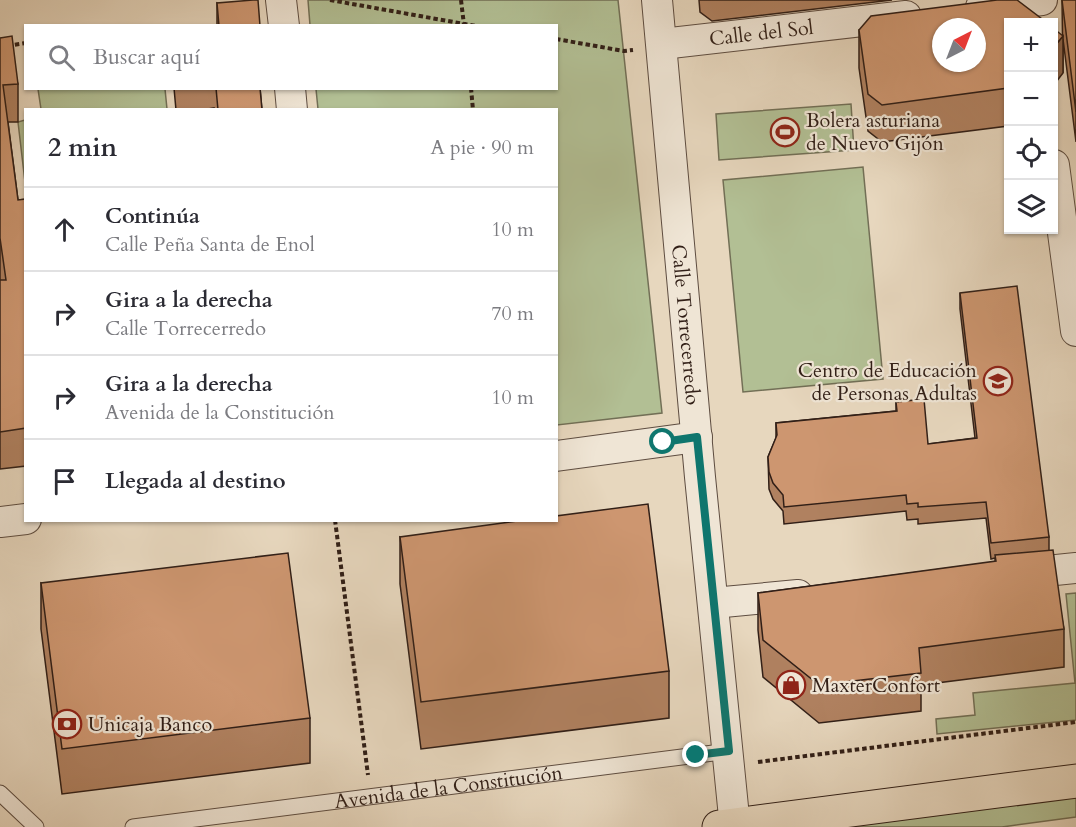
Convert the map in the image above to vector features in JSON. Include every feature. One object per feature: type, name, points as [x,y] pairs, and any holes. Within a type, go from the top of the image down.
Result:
[{"type":"main road","points":[[730,826],[1076,781]]},
{"type":"street","points":[[281,0],[284,24]]},
{"type":"street","name":"Calle Torrecerredo","points":[[657,0],[648,47],[697,437],[729,751],[730,826]]},
{"type":"street","points":[[1037,0],[1039,18]]},
{"type":"street","name":"Calle del Sol","points":[[648,47],[1042,0]]},
{"type":"street","points":[[290,90],[292,108]]},
{"type":"street","points":[[1062,180],[1076,331]]},
{"type":"street","points":[[558,456],[697,437]]},
{"type":"street","points":[[0,522],[24,519]]},
{"type":"street","points":[[983,577],[1076,568]]},
{"type":"street","points":[[714,603],[821,592]]},
{"type":"lane","name":"Avenida de la Constitución","points":[[133,827],[729,751]]},
{"type":"lane","points":[[0,793],[36,827]]},
{"type":"path","points":[[330,0],[464,24],[462,0]]},
{"type":"path","points":[[558,39],[624,51],[648,47]]},
{"type":"path","points":[[0,47],[24,43]]},
{"type":"path","points":[[471,90],[473,108]]},
{"type":"path","points":[[335,522],[371,797]]},
{"type":"green space","points":[[308,0],[618,0],[662,413],[558,425],[558,108],[318,108],[316,90],[558,90],[558,24],[310,24]]},
{"type":"green space","points":[[38,90],[165,90],[167,108],[41,108]]},
{"type":"green space","name":"Bolera asturiana de Nuevo Gijón","points":[[851,104],[854,150],[719,160],[716,114]]},
{"type":"green space","points":[[24,120],[24,173],[18,122]]},
{"type":"green space","points":[[863,167],[883,379],[743,392],[723,180]]},
{"type":"green space","points":[[1076,593],[1076,720],[937,734],[936,719],[975,715],[973,693],[1075,683],[1066,594]]},
{"type":"green space","points":[[1076,797],[1076,817],[1002,827],[829,827]]},
{"type":"building","points":[[258,0],[260,24],[219,24],[217,3]]},
{"type":"building","points":[[997,0],[1017,0],[1041,18],[1004,18],[1004,89],[882,105],[868,94],[859,30],[871,16]]},
{"type":"building","points":[[1062,0],[1076,0],[1076,112]]},
{"type":"building","points":[[1058,32],[1063,36],[1058,42]]},
{"type":"building","points":[[12,36],[18,84],[3,85],[18,200],[24,199],[24,428],[0,432],[0,280],[6,280],[0,238],[0,38]]},
{"type":"building","points":[[216,90],[260,90],[262,108],[218,108]]},
{"type":"building","points":[[1017,286],[1049,537],[991,543],[986,502],[918,507],[918,503],[907,504],[906,495],[784,507],[783,495],[773,483],[769,472],[768,457],[777,435],[776,423],[897,411],[896,402],[924,399],[928,444],[977,438],[960,293]]},
{"type":"building","points":[[648,504],[669,671],[421,702],[400,537],[510,522],[558,522],[558,516]]},
{"type":"building","points":[[1053,550],[1064,629],[919,648],[921,673],[819,685],[763,640],[758,593],[996,561],[995,555]]},
{"type":"building","points":[[288,553],[310,718],[62,749],[41,583]]},
{"type":"place","name":"Bolera asturiana de Nuevo Gijón","points":[[785,132]]},
{"type":"place","name":"Centro de Educación de Personas Adultas","points":[[998,381]]},
{"type":"place","name":"MaxterConfort","points":[[791,685]]},
{"type":"place","name":"Unicaja Banco","points":[[67,724]]},
{"type":"route","points":[[663,442],[697,437],[729,751],[696,755]]}]
